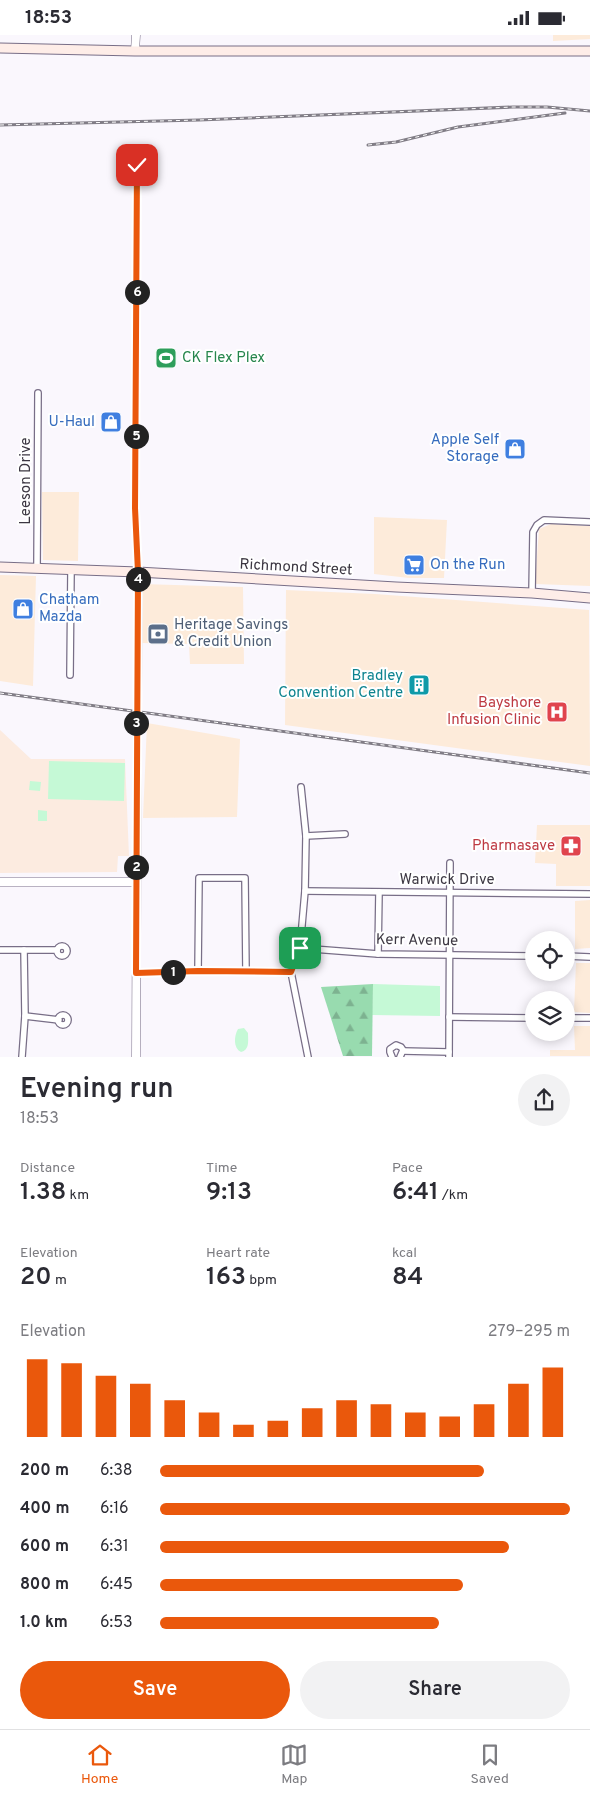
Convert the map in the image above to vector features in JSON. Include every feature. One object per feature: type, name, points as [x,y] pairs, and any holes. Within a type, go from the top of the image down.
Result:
[{"type":"main road","points":[[0,48],[135,51],[590,51]]},
{"type":"main road","name":"Richmond Street","points":[[0,567],[138,572],[532,593],[590,598]]},
{"type":"main road","points":[[568,597],[590,602]]},
{"type":"street","points":[[135,51],[136,35]]},
{"type":"street","points":[[136,1057],[138,572],[135,508],[137,165]]},
{"type":"street","name":"Leeson Drive","points":[[38,393],[38,568]]},
{"type":"street","points":[[532,593],[533,532],[537,525],[544,520],[590,522]]},
{"type":"street","points":[[70,570],[70,675]]},
{"type":"street","points":[[301,787],[306,836],[305,891],[300,948],[291,972],[308,1057]]},
{"type":"street","points":[[306,836],[345,834]]},
{"type":"street","points":[[392,1057],[390,1050],[393,1046],[399,1046],[402,1054],[449,1054],[450,863]]},
{"type":"street","points":[[198,971],[199,878],[245,878],[246,972]]},
{"type":"street","points":[[0,882],[136,882]]},
{"type":"street","name":"Warwick Drive","points":[[305,891],[590,894]]},
{"type":"street","points":[[378,954],[379,892]]},
{"type":"street","name":"Kerr Avenue","points":[[300,948],[378,954],[525,956]]},
{"type":"street","points":[[0,950],[57,950]]},
{"type":"street","points":[[22,1057],[25,1016],[24,950]]},
{"type":"street","points":[[575,956],[590,957]]},
{"type":"street","points":[[136,973],[198,971],[291,972]]},
{"type":"street","points":[[25,1016],[59,1020]]},
{"type":"street","points":[[449,1017],[525,1018]]},
{"type":"street","points":[[575,1018],[590,1018]]},
{"type":"shaded area","points":[[553,35],[590,35],[590,39],[553,41]]},
{"type":"shaded area","points":[[42,492],[79,492],[78,561],[43,560]]},
{"type":"shaded area","points":[[374,517],[447,520],[444,578],[409,578],[374,574]]},
{"type":"shaded area","points":[[551,524],[590,526],[590,586],[535,584],[539,529]]},
{"type":"shaded area","points":[[0,575],[36,576],[33,686],[0,681]]},
{"type":"shaded area","points":[[141,584],[243,587],[244,664],[190,664],[189,644],[141,643]]},
{"type":"shaded area","points":[[286,590],[375,594],[589,610],[590,766],[285,725]]},
{"type":"shaded area","points":[[147,723],[240,739],[237,817],[143,818]]},
{"type":"shaded area","points":[[0,730],[31,759],[125,759],[129,856],[118,856],[117,872],[0,873]]},
{"type":"shaded area","points":[[537,825],[590,825],[590,886],[556,886],[556,864],[535,863]]},
{"type":"shaded area","points":[[590,900],[590,948],[575,949],[575,901]]},
{"type":"shaded area","points":[[576,963],[590,963],[590,1013],[575,1012]]},
{"type":"shaded area","points":[[575,1026],[590,1026],[590,1056],[550,1056],[550,1050],[575,1050]]},
{"type":"green space","points":[[49,761],[125,763],[124,801],[48,799]]},
{"type":"green space","points":[[30,781],[41,782],[40,791],[29,790]]},
{"type":"green space","points":[[38,810],[47,811],[47,821],[38,821]]},
{"type":"green space","points":[[373,984],[440,986],[440,1016],[372,1015]]},
{"type":"green space","points":[[373,984],[372,1056],[343,1056],[321,987]]},
{"type":"green space","points":[[244,1028],[248,1033],[248,1044],[246,1049],[241,1052],[235,1045],[235,1038],[238,1029]]},
{"type":"railway","points":[[0,125],[199,120],[513,107],[547,107],[590,111]]},
{"type":"railway","points":[[368,145],[396,142],[458,127],[565,113]]},
{"type":"railway","points":[[0,693],[590,773]]},
{"type":"place","name":"CK Flex Plex","points":[[166,358]]},
{"type":"place","name":"U-Haul","points":[[111,422]]},
{"type":"place","name":"Apple Self Storage","points":[[515,449]]},
{"type":"place","name":"On the Run","points":[[414,565]]},
{"type":"place","name":"Chatham Mazda","points":[[23,609]]},
{"type":"place","name":"Heritage Savings & Credit Union","points":[[158,634]]},
{"type":"place","name":"Bradley Convention Centre","points":[[419,685]]},
{"type":"place","name":"Bayshore Infusion Clinic","points":[[557,712]]},
{"type":"place","name":"Pharmasave","points":[[571,846]]},
{"type":"route","points":[[137,165],[135,508],[138,572],[136,973],[198,971],[291,972],[300,948]]}]
